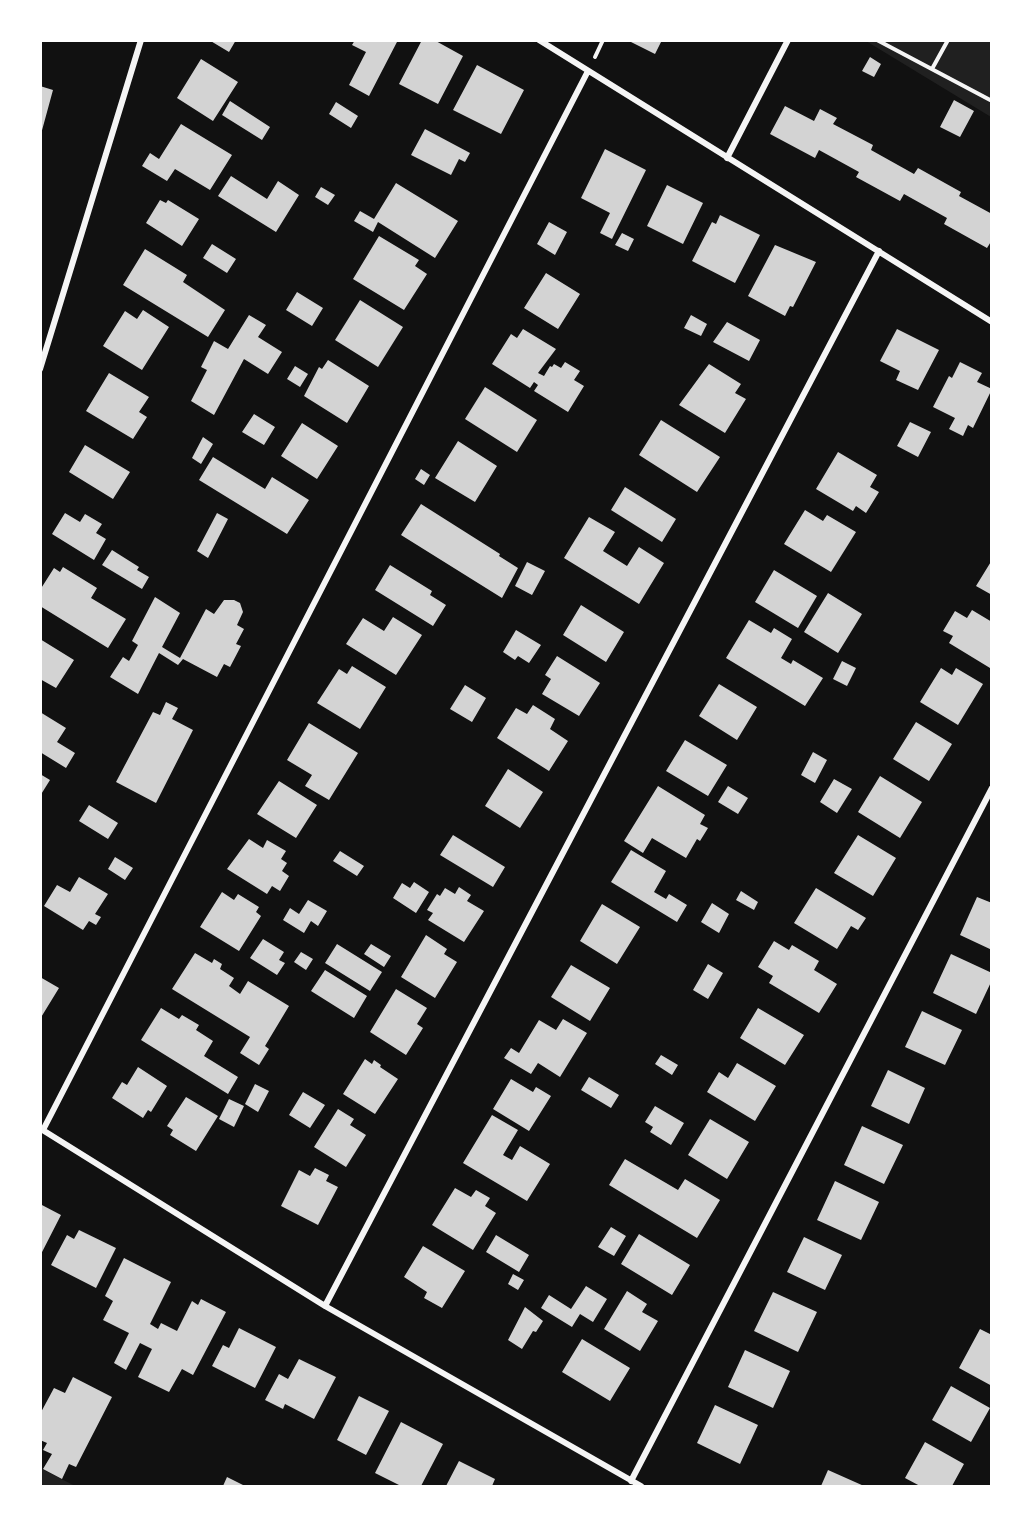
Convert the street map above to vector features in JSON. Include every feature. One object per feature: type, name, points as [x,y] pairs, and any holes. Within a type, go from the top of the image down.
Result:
[{"type":"street","points":[[40,369],[141,40]]},
{"type":"street","points":[[539,40],[992,322]]},
{"type":"street","points":[[727,158],[788,40]]},
{"type":"street","points":[[588,71],[42,1129],[325,1306],[641,1486]]},
{"type":"street","points":[[325,1306],[879,251]]},
{"type":"street","points":[[631,1481],[992,788]]},
{"type":"path","points":[[877,40],[992,101]]},
{"type":"path","points":[[932,69],[948,40]]},
{"type":"shaded area","points":[[866,41],[991,41],[991,117]]},
{"type":"shaded area","points":[[40,1468],[75,1486],[44,1486],[41,1484]]},
{"type":"building","points":[[209,40],[236,40],[229,52]]},
{"type":"building","points":[[355,40],[398,40],[369,96],[349,85],[366,52],[352,45]]},
{"type":"building","points":[[422,40],[434,40],[463,56],[438,104],[399,84]]},
{"type":"building","points":[[627,40],[662,40],[655,54]]},
{"type":"building","points":[[870,57],[881,64],[874,77],[862,71]]},
{"type":"building","points":[[201,59],[238,82],[213,121],[177,98]]},
{"type":"building","points":[[477,65],[524,90],[501,134],[453,110]]},
{"type":"building","points":[[40,86],[53,90],[41,134],[40,134]]},
{"type":"building","points":[[954,100],[974,111],[960,137],[940,127]]},
{"type":"building","points":[[230,101],[270,127],[262,140],[222,115]]},
{"type":"building","points":[[336,102],[358,116],[351,128],[329,114]]},
{"type":"building","points":[[785,106],[814,121],[820,109],[837,118],[833,124],[873,145],[871,150],[914,174],[918,168],[961,192],[959,196],[992,214],[992,240],[987,248],[944,224],[947,218],[904,194],[900,201],[856,177],[859,172],[819,150],[815,158],[770,134]]},
{"type":"building","points":[[181,124],[232,155],[210,190],[175,169],[167,181],[142,166],[150,153],[159,159]]},
{"type":"building","points":[[425,129],[470,153],[465,162],[459,159],[451,175],[411,155]]},
{"type":"building","points":[[605,149],[646,170],[612,239],[600,233],[610,213],[581,198]]},
{"type":"building","points":[[231,176],[267,199],[278,181],[299,195],[276,232],[218,196]]},
{"type":"building","points":[[396,183],[458,221],[435,258],[378,222],[373,232],[354,221],[360,211],[374,219]]},
{"type":"building","points":[[667,185],[703,203],[683,244],[647,226]]},
{"type":"building","points":[[321,187],[335,195],[328,205],[315,197]]},
{"type":"building","points":[[160,200],[166,203],[168,200],[199,219],[182,246],[146,223]]},
{"type":"building","points":[[720,215],[760,235],[735,283],[692,261],[712,222],[716,224]]},
{"type":"building","points":[[549,222],[567,232],[555,255],[537,244]]},
{"type":"building","points":[[622,233],[634,239],[628,251],[615,245]]},
{"type":"building","points":[[379,236],[419,260],[415,266],[427,274],[404,310],[353,279]]},
{"type":"building","points":[[212,244],[236,259],[227,273],[203,258]]},
{"type":"building","points":[[775,245],[816,262],[793,307],[790,306],[785,316],[748,296]]},
{"type":"building","points":[[145,249],[187,275],[183,282],[225,310],[208,337],[123,285]]},
{"type":"building","points":[[546,273],[580,294],[558,329],[524,308]]},
{"type":"building","points":[[297,292],[323,308],[312,326],[286,310]]},
{"type":"building","points":[[360,300],[403,327],[378,367],[335,340]]},
{"type":"building","points":[[143,310],[169,327],[142,370],[103,346],[125,311],[137,319]]},
{"type":"building","points":[[249,315],[266,325],[258,337],[282,352],[268,374],[244,359],[214,415],[191,401],[207,370],[201,367],[214,341],[228,349]]},
{"type":"building","points":[[691,315],[707,324],[701,336],[684,328]]},
{"type":"building","points":[[727,322],[760,340],[749,361],[713,342]]},
{"type":"building","points":[[523,329],[556,349],[538,373],[544,376],[550,366],[554,364],[561,368],[565,362],[580,371],[574,380],[584,386],[568,412],[534,391],[538,385],[534,382],[530,388],[492,364],[511,334],[517,338]]},
{"type":"building","points":[[897,329],[939,350],[918,390],[896,380],[900,371],[880,361]]},
{"type":"building","points":[[328,360],[369,386],[347,423],[304,396],[319,367],[322,369]]},
{"type":"building","points":[[960,362],[982,373],[977,382],[992,389],[973,428],[968,425],[963,436],[949,429],[955,418],[933,407],[949,376],[952,378]]},
{"type":"building","points":[[709,364],[741,384],[735,393],[746,399],[725,433],[679,405]]},
{"type":"building","points":[[295,366],[308,374],[300,387],[287,379]]},
{"type":"building","points":[[109,373],[149,397],[139,412],[147,417],[133,439],[86,411]]},
{"type":"building","points":[[485,387],[537,420],[517,452],[465,419]]},
{"type":"building","points":[[254,414],[275,427],[264,445],[242,432]]},
{"type":"building","points":[[661,420],[720,457],[697,492],[639,455]]},
{"type":"building","points":[[910,422],[931,432],[918,457],[897,446]]},
{"type":"building","points":[[302,423],[338,446],[317,479],[281,456]]},
{"type":"building","points":[[203,437],[213,444],[201,464],[192,458]]},
{"type":"building","points":[[458,441],[497,466],[475,502],[435,478]]},
{"type":"building","points":[[85,445],[130,472],[113,499],[69,472]]},
{"type":"building","points":[[838,452],[877,475],[870,487],[879,492],[866,513],[856,506],[853,511],[816,489]]},
{"type":"building","points":[[213,457],[265,489],[272,477],[309,500],[287,534],[199,480]]},
{"type":"building","points":[[421,469],[430,475],[424,485],[415,479]]},
{"type":"building","points":[[625,487],[676,519],[662,542],[611,510]]},
{"type":"building","points":[[421,504],[518,568],[502,598],[401,535]]},
{"type":"building","points":[[805,510],[823,521],[827,515],[856,532],[831,572],[784,544]]},
{"type":"building","points":[[65,513],[80,522],[85,514],[102,524],[96,533],[106,539],[94,560],[52,534]]},
{"type":"building","points":[[217,513],[228,519],[208,558],[197,551]]},
{"type":"building","points":[[589,517],[615,532],[603,551],[627,566],[639,547],[664,563],[639,604],[564,558]]},
{"type":"building","points":[[112,550],[139,567],[137,570],[149,577],[142,589],[102,565]]},
{"type":"building","points":[[992,560],[992,595],[976,586]]},
{"type":"building","points":[[527,562],[545,571],[532,595],[515,586]]},
{"type":"building","points":[[390,565],[432,591],[430,595],[446,605],[433,626],[375,590]]},
{"type":"building","points":[[63,567],[97,588],[91,598],[126,619],[108,648],[40,606],[40,590],[54,568],[60,572]]},
{"type":"building","points":[[774,570],[817,596],[798,628],[755,602]]},
{"type":"building","points":[[828,593],[862,614],[838,653],[804,632]]},
{"type":"building","points":[[155,597],[180,613],[162,647],[180,658],[206,609],[214,614],[224,600],[234,600],[240,603],[243,612],[237,625],[244,629],[236,644],[241,646],[230,667],[224,664],[217,677],[183,659],[178,665],[159,653],[138,694],[110,677],[123,657],[129,661],[138,645],[132,641]]},
{"type":"building","points":[[581,605],[624,632],[606,662],[563,635]]},
{"type":"building","points":[[972,610],[992,622],[990,668],[949,643],[953,636],[943,631],[955,611],[967,618]]},
{"type":"building","points":[[393,617],[422,635],[396,675],[346,644],[363,618],[384,631]]},
{"type":"building","points":[[749,620],[771,633],[774,628],[792,639],[781,658],[791,664],[793,660],[823,678],[805,706],[726,658]]},
{"type":"building","points":[[516,630],[541,645],[529,663],[518,656],[515,660],[503,652]]},
{"type":"building","points":[[40,639],[74,660],[56,688],[40,679]]},
{"type":"building","points":[[557,656],[600,683],[579,716],[542,694],[551,679],[545,675]]},
{"type":"building","points":[[842,661],[856,668],[847,686],[833,679]]},
{"type":"building","points":[[352,666],[386,687],[360,729],[317,703],[339,669],[347,674]]},
{"type":"building","points":[[941,668],[952,675],[956,668],[983,684],[958,725],[920,702]]},
{"type":"building","points":[[719,684],[757,707],[737,740],[699,716]]},
{"type":"building","points":[[465,685],[486,698],[472,722],[450,709]]},
{"type":"building","points":[[166,702],[178,708],[172,719],[193,730],[156,803],[116,782],[153,712],[160,715]]},
{"type":"building","points":[[533,705],[555,719],[550,729],[568,741],[549,771],[497,738],[516,708],[527,714]]},
{"type":"building","points":[[40,712],[66,728],[57,742],[75,753],[66,768],[40,752]]},
{"type":"building","points":[[916,722],[952,744],[929,781],[893,759]]},
{"type":"building","points":[[309,723],[358,753],[329,800],[305,786],[312,775],[287,760]]},
{"type":"building","points":[[685,740],[727,765],[708,796],[666,771]]},
{"type":"building","points":[[813,752],[827,760],[815,783],[801,775]]},
{"type":"building","points":[[508,769],[543,792],[520,828],[485,806]]},
{"type":"building","points":[[40,774],[50,780],[40,796]]},
{"type":"building","points":[[880,776],[922,802],[900,838],[858,812]]},
{"type":"building","points":[[834,779],[852,789],[837,813],[820,802]]},
{"type":"building","points":[[279,781],[317,805],[296,838],[257,814]]},
{"type":"building","points":[[658,786],[705,815],[700,824],[708,828],[700,841],[697,839],[686,858],[652,838],[643,853],[624,841]]},
{"type":"building","points":[[728,786],[748,798],[738,814],[718,802]]},
{"type":"building","points":[[89,805],[118,823],[108,839],[79,821]]},
{"type":"building","points":[[453,835],[505,867],[493,887],[440,855]]},
{"type":"building","points":[[858,835],[896,858],[873,896],[834,873]]},
{"type":"building","points":[[249,839],[263,848],[267,840],[286,851],[281,859],[287,863],[282,871],[289,876],[280,891],[272,886],[267,894],[227,869]]},
{"type":"building","points":[[631,850],[666,871],[654,892],[666,899],[669,894],[687,905],[677,922],[611,882]]},
{"type":"building","points":[[340,851],[364,866],[357,876],[333,861]]},
{"type":"building","points":[[115,857],[133,868],[125,880],[108,869]]},
{"type":"building","points":[[79,877],[108,894],[95,914],[101,917],[96,925],[89,921],[83,930],[44,906],[57,885],[70,892]]},
{"type":"building","points":[[414,882],[429,892],[416,913],[393,898],[402,883],[410,888]]},
{"type":"building","points":[[459,887],[471,895],[467,901],[484,911],[464,942],[428,920],[433,913],[427,910],[437,894],[440,896],[445,888],[455,894]]},
{"type":"building","points":[[816,888],[866,918],[858,930],[851,926],[837,949],[794,923]]},
{"type":"building","points":[[741,891],[758,902],[754,910],[736,900]]},
{"type":"building","points":[[222,892],[234,900],[238,894],[259,907],[256,912],[261,916],[239,951],[200,927]]},
{"type":"building","points":[[977,897],[992,903],[992,950],[960,935]]},
{"type":"building","points":[[308,900],[327,911],[318,926],[311,921],[304,933],[283,920],[290,908],[299,914]]},
{"type":"building","points":[[712,903],[729,914],[719,933],[701,922]]},
{"type":"building","points":[[602,904],[640,927],[617,964],[580,941]]},
{"type":"building","points":[[426,935],[447,949],[444,954],[457,962],[435,998],[401,977]]},
{"type":"building","points":[[263,939],[284,952],[279,960],[285,963],[277,975],[250,958]]},
{"type":"building","points":[[774,941],[789,950],[792,945],[819,961],[814,970],[837,984],[819,1013],[769,983],[773,976],[758,967]]},
{"type":"building","points":[[337,944],[382,972],[370,991],[325,963]]},
{"type":"building","points":[[371,944],[391,956],[384,967],[364,954]]},
{"type":"building","points":[[301,952],[313,959],[306,970],[294,962]]},
{"type":"building","points":[[195,953],[212,963],[214,959],[222,964],[220,969],[234,978],[229,986],[240,994],[248,981],[289,1006],[265,1046],[269,1049],[259,1065],[240,1053],[250,1037],[172,989]]},
{"type":"building","points":[[951,954],[992,973],[992,980],[976,1014],[933,993]]},
{"type":"building","points":[[708,964],[723,973],[708,999],[693,990]]},
{"type":"building","points":[[571,965],[610,988],[590,1021],[551,997]]},
{"type":"building","points":[[325,970],[367,996],[354,1018],[311,991]]},
{"type":"building","points":[[40,977],[59,988],[40,1019]]},
{"type":"building","points":[[396,989],[427,1008],[417,1024],[423,1028],[406,1055],[370,1032]]},
{"type":"building","points":[[161,1008],[179,1019],[182,1015],[199,1025],[196,1030],[213,1041],[204,1056],[238,1077],[228,1094],[141,1040]]},
{"type":"building","points":[[758,1008],[804,1035],[785,1065],[740,1038]]},
{"type":"building","points":[[922,1011],[962,1030],[945,1065],[905,1047]]},
{"type":"building","points":[[563,1019],[587,1033],[560,1077],[538,1063],[531,1074],[504,1058],[511,1048],[519,1053],[539,1020],[556,1030]]},
{"type":"building","points":[[661,1055],[678,1065],[672,1075],[655,1064]]},
{"type":"building","points":[[365,1059],[372,1064],[374,1060],[398,1079],[375,1114],[343,1094]]},
{"type":"building","points":[[737,1063],[776,1086],[755,1121],[707,1092],[719,1072],[728,1078]]},
{"type":"building","points":[[138,1067],[167,1086],[151,1112],[148,1110],[143,1118],[112,1098],[122,1082],[127,1085]]},
{"type":"building","points":[[888,1070],[925,1088],[909,1124],[871,1106]]},
{"type":"building","points":[[589,1077],[619,1095],[611,1108],[581,1090]]},
{"type":"building","points":[[511,1079],[533,1092],[536,1087],[551,1096],[529,1131],[493,1109]]},
{"type":"building","points":[[255,1084],[269,1091],[258,1112],[245,1104]]},
{"type":"building","points":[[303,1092],[325,1105],[310,1128],[289,1115]]},
{"type":"building","points":[[186,1097],[218,1116],[196,1151],[170,1135],[173,1130],[167,1126]]},
{"type":"building","points":[[229,1099],[244,1106],[234,1127],[219,1119]]},
{"type":"building","points":[[655,1106],[684,1123],[671,1145],[650,1132],[653,1127],[645,1122]]},
{"type":"building","points":[[338,1109],[354,1119],[350,1125],[366,1135],[346,1167],[314,1147]]},
{"type":"building","points":[[492,1115],[518,1130],[503,1155],[512,1160],[520,1146],[550,1164],[527,1201],[463,1163]]},
{"type":"building","points":[[710,1119],[749,1142],[727,1179],[688,1155]]},
{"type":"building","points":[[862,1126],[903,1145],[884,1184],[844,1165]]},
{"type":"building","points":[[625,1159],[678,1190],[685,1179],[720,1200],[697,1238],[609,1185]]},
{"type":"building","points":[[315,1168],[329,1175],[326,1181],[338,1187],[318,1225],[281,1206],[299,1170],[310,1176]]},
{"type":"building","points":[[835,1181],[879,1202],[861,1240],[817,1220]]},
{"type":"building","points":[[455,1188],[471,1197],[476,1190],[490,1198],[485,1206],[496,1213],[473,1250],[432,1225]]},
{"type":"building","points":[[40,1204],[61,1215],[40,1256]]},
{"type":"building","points":[[611,1227],[626,1236],[614,1256],[598,1247]]},
{"type":"building","points":[[79,1230],[116,1248],[96,1288],[51,1265],[67,1235],[74,1239]]},
{"type":"building","points":[[639,1234],[690,1265],[672,1295],[621,1264]]},
{"type":"building","points":[[496,1235],[529,1255],[519,1272],[486,1252]]},
{"type":"building","points":[[804,1237],[842,1255],[825,1290],[787,1272]]},
{"type":"building","points":[[423,1246],[465,1271],[442,1308],[424,1298],[427,1292],[404,1277]]},
{"type":"building","points":[[124,1258],[171,1282],[150,1324],[158,1329],[161,1323],[177,1331],[192,1301],[198,1305],[201,1299],[226,1312],[193,1375],[182,1369],[169,1392],[138,1377],[152,1349],[140,1343],[126,1370],[114,1363],[129,1333],[103,1320],[113,1301],[105,1296]]},
{"type":"building","points":[[513,1274],[524,1280],[518,1290],[508,1284]]},
{"type":"building","points":[[586,1286],[607,1299],[593,1322],[580,1314],[572,1327],[541,1308],[549,1295],[571,1309]]},
{"type":"building","points":[[627,1291],[647,1304],[642,1312],[658,1321],[640,1351],[604,1329]]},
{"type":"building","points":[[773,1292],[817,1312],[798,1352],[754,1331]]},
{"type":"building","points":[[525,1307],[543,1321],[536,1332],[533,1331],[522,1349],[508,1340]]},
{"type":"building","points":[[239,1328],[276,1347],[255,1388],[212,1366],[223,1345],[229,1348]]},
{"type":"building","points":[[980,1329],[992,1335],[992,1386],[959,1368]]},
{"type":"building","points":[[582,1339],[630,1368],[610,1401],[562,1372]]},
{"type":"building","points":[[745,1350],[790,1371],[773,1408],[728,1387]]},
{"type":"building","points":[[299,1359],[336,1377],[314,1419],[285,1404],[283,1409],[265,1400],[279,1374],[288,1379]]},
{"type":"building","points":[[73,1377],[112,1397],[76,1467],[69,1464],[62,1479],[43,1469],[52,1454],[43,1450],[47,1443],[40,1440],[40,1414],[54,1388],[65,1393]]},
{"type":"building","points":[[951,1386],[990,1408],[971,1442],[932,1420]]},
{"type":"building","points":[[359,1396],[389,1411],[366,1455],[337,1440]]},
{"type":"building","points":[[715,1405],[758,1425],[740,1464],[697,1443]]},
{"type":"building","points":[[401,1422],[443,1444],[421,1486],[401,1486],[375,1473]]},
{"type":"building","points":[[925,1442],[964,1464],[952,1486],[920,1486],[905,1478]]},
{"type":"building","points":[[459,1461],[495,1479],[492,1486],[446,1486]]},
{"type":"building","points":[[828,1470],[864,1486],[821,1486]]},
{"type":"building","points":[[227,1477],[245,1486],[223,1486]]}]
